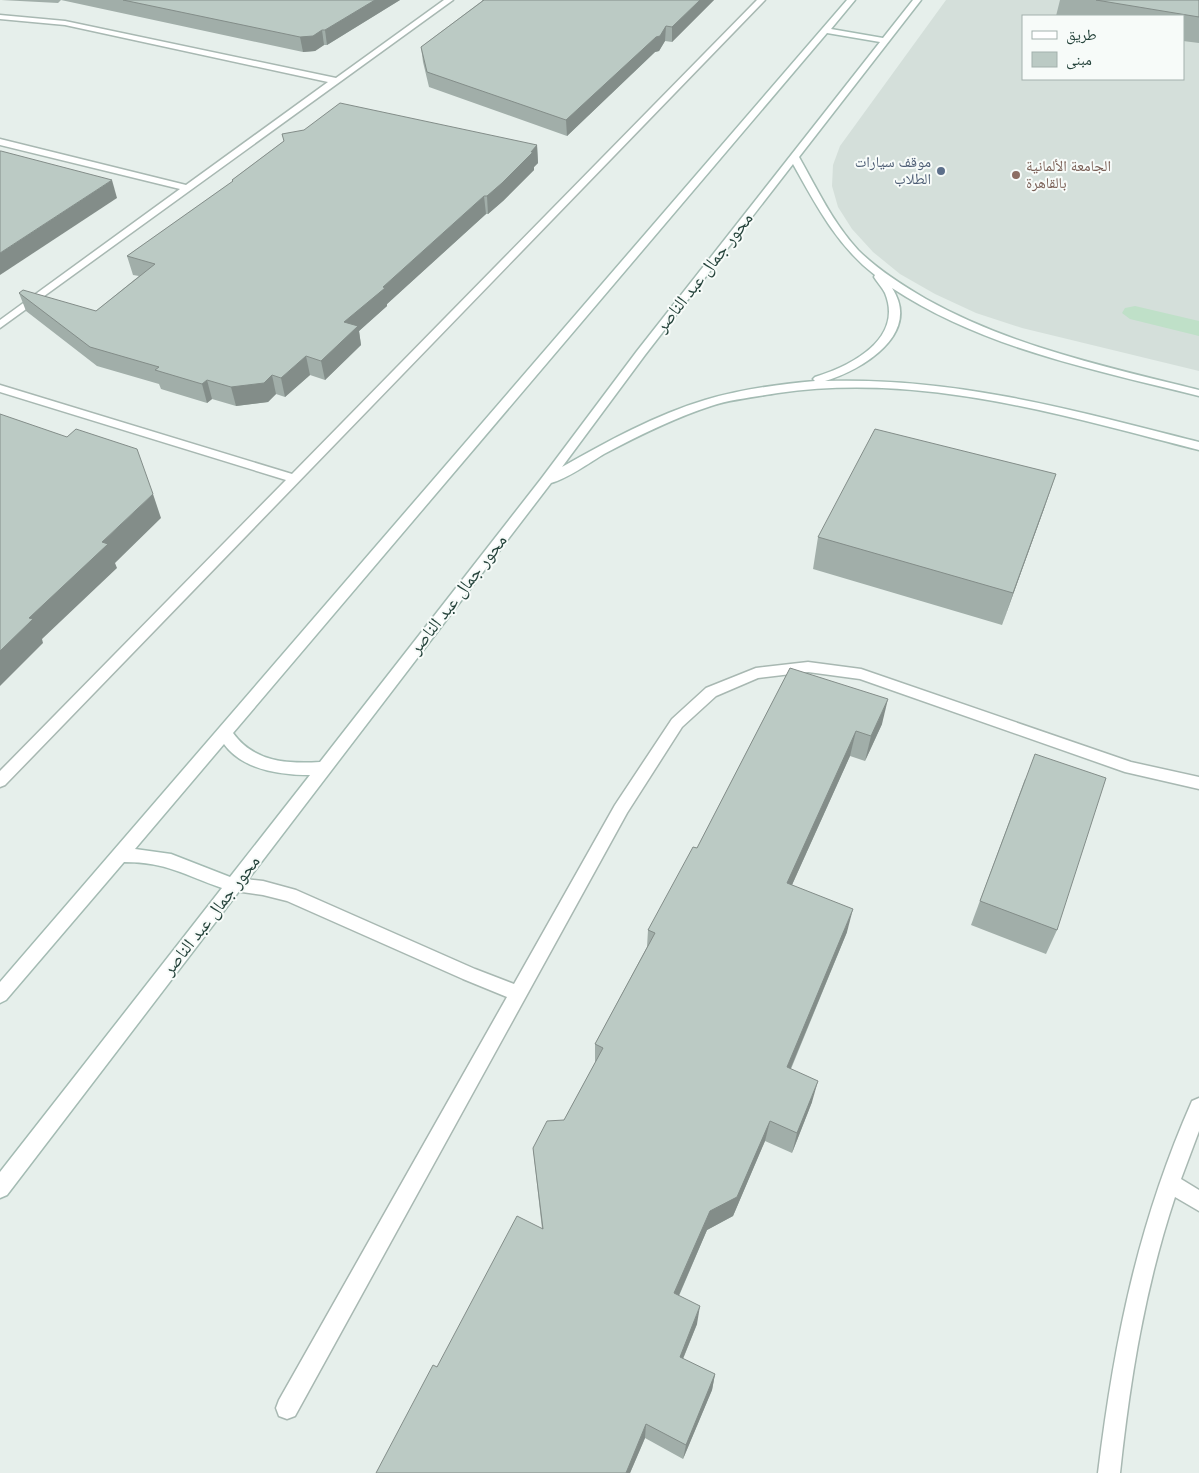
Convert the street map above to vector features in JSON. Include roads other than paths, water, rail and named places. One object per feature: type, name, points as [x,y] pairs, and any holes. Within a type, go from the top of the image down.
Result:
[{"type":"main road","points":[[0,325],[449,0]]},
{"type":"main road","points":[[0,781],[761,0]]},
{"type":"main road","points":[[0,995],[851,0]]},
{"type":"main road","name":"محور جمال عبد الناصر","points":[[0,1188],[545,482],[641,353],[917,0]]},
{"type":"main road","points":[[0,17],[65,23],[335,81]]},
{"type":"main road","points":[[825,30],[885,41]]},
{"type":"main road","points":[[0,142],[188,188]]},
{"type":"main road","points":[[545,482],[597,452],[648,427],[709,402],[832,376],[865,360],[886,340],[894,317],[890,294],[875,272],[848,245],[831,222],[794,157]]},
{"type":"main road","points":[[875,272],[936,310],[996,336],[1092,366],[1199,393]]},
{"type":"main road","points":[[791,386],[876,383],[959,390],[1067,412],[1199,446]]},
{"type":"main road","points":[[0,388],[295,479]]},
{"type":"main road","points":[[287,1408],[621,809],[677,723],[711,692],[756,673],[808,667],[861,674],[1130,768],[1199,783]]},
{"type":"main road","points":[[224,732],[238,750],[262,763],[291,770],[323,768]]},
{"type":"main road","points":[[119,855],[151,856],[166,859],[215,880],[290,895],[469,974],[518,993]]},
{"type":"main road","points":[[1109,1473],[1115,1416],[1141,1277],[1170,1183],[1199,1107]]},
{"type":"main road","points":[[1170,1183],[1199,1201]]},
{"type":"place","name":"موقف سيارات الطلاب","points":[[941,171]]},
{"type":"place","name":"الجامعة الألمانية بالقاهرة","points":[[1016,175]]}]
